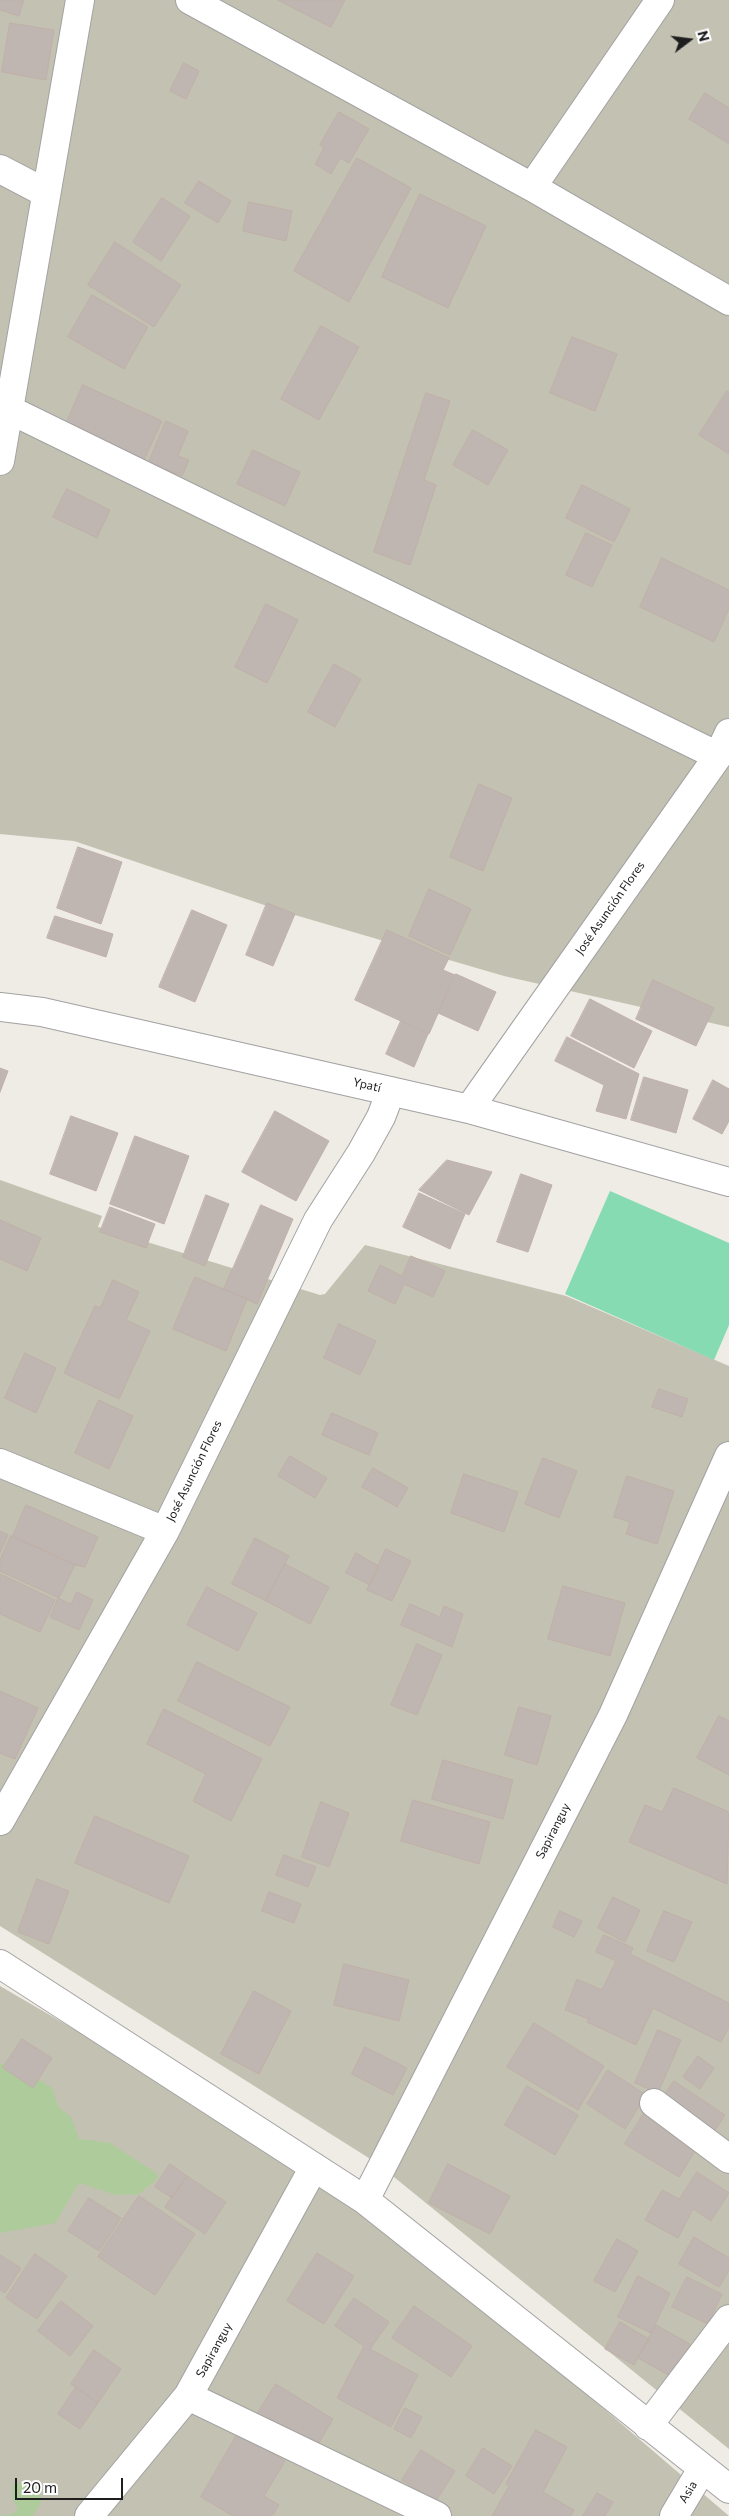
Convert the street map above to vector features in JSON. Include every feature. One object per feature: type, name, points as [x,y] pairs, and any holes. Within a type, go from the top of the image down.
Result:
[{"type":"street","points":[[0,462],[80,0]]},
{"type":"street","points":[[190,0],[532,187],[729,301]]},
{"type":"street","points":[[532,187],[660,0]]},
{"type":"street","points":[[0,169],[46,193]]},
{"type":"street","points":[[8,409],[723,745]]},
{"type":"street","name":"José Asunción Flores","points":[[469,1109],[723,745]]},
{"type":"street","name":"Ypatí","points":[[0,1007],[42,1012],[469,1109],[729,1182]]},
{"type":"street","name":"José Asunción Flores","points":[[0,1821],[165,1531],[318,1220],[361,1153],[381,1117],[391,1091]]},
{"type":"street","name":"Sapiranguy","points":[[365,2200],[613,1715],[729,1456]]},
{"type":"street","points":[[0,1463],[165,1531]]},
{"type":"street","points":[[0,1964],[365,2200],[729,2489]]},
{"type":"street","points":[[654,2103],[729,2159]]},
{"type":"street","name":"Sapiranguy","points":[[90,2516],[188,2396],[314,2168]]},
{"type":"street","points":[[648,2426],[729,2319]]},
{"type":"street","points":[[188,2396],[437,2516]]},
{"type":"street","name":"Asia","points":[[674,2516],[702,2468]]},
{"type":"shaded area","points":[[0,0],[729,0],[729,1027],[504,976],[288,913],[74,841],[0,834]]},
{"type":"shaded area","points":[[0,1180],[102,1216],[98,1227],[320,1295],[325,1294],[365,1245],[566,1296],[729,1366],[729,1462],[380,2165],[0,1926]]},
{"type":"shaded area","points":[[729,1478],[729,2449],[389,2173]]},
{"type":"shaded area","points":[[0,1986],[345,2187],[729,2516],[0,2516]]},
{"type":"green space","points":[[610,1191],[729,1243],[729,1325],[714,1360],[565,1294]]},
{"type":"green space","points":[[0,2064],[16,2066],[52,2088],[58,2107],[71,2117],[79,2139],[110,2143],[156,2173],[158,2178],[139,2194],[117,2195],[79,2183],[55,2223],[0,2233]]},
{"type":"green space","points":[[21,2482],[39,2487],[41,2503],[32,2516],[0,2516],[13,2514],[18,2509],[12,2498],[13,2484]]},
{"type":"building","points":[[0,0],[24,0],[19,16],[0,10]]},
{"type":"building","points":[[278,0],[345,0],[331,27]]},
{"type":"building","points":[[10,23],[54,30],[46,80],[2,72]]},
{"type":"building","points":[[184,63],[199,71],[186,99],[170,91]]},
{"type":"building","points":[[705,93],[729,108],[729,144],[689,119]]},
{"type":"building","points":[[339,112],[369,129],[349,163],[340,158],[331,174],[315,164],[324,148],[320,145]]},
{"type":"building","points":[[357,158],[411,188],[349,302],[294,271]]},
{"type":"building","points":[[199,181],[231,201],[218,223],[185,203]]},
{"type":"building","points":[[420,194],[486,226],[448,308],[382,277]]},
{"type":"building","points":[[162,198],[190,216],[161,261],[133,242]]},
{"type":"building","points":[[249,202],[292,211],[286,241],[243,231]]},
{"type":"building","points":[[115,242],[181,285],[154,327],[88,285]]},
{"type":"building","points":[[92,295],[148,327],[124,369],[68,337]]},
{"type":"building","points":[[321,326],[359,347],[319,420],[281,399]]},
{"type":"building","points":[[572,337],[617,354],[595,411],[550,393]]},
{"type":"building","points":[[83,385],[162,421],[143,462],[65,426]]},
{"type":"building","points":[[727,391],[729,392],[729,454],[699,435]]},
{"type":"building","points":[[426,393],[450,401],[424,480],[436,485],[410,565],[374,552]]},
{"type":"building","points":[[166,421],[188,431],[178,456],[189,460],[182,476],[149,462]]},
{"type":"building","points":[[473,430],[508,450],[488,485],[453,465]]},
{"type":"building","points":[[253,450],[300,472],[285,506],[237,484]]},
{"type":"building","points":[[582,485],[630,509],[614,542],[566,518]]},
{"type":"building","points":[[67,489],[110,510],[97,538],[53,517]]},
{"type":"building","points":[[586,533],[612,545],[592,587],[566,575]]},
{"type":"building","points":[[662,558],[729,590],[729,609],[714,642],[640,607]]},
{"type":"building","points":[[266,604],[298,620],[267,683],[235,667]]},
{"type":"building","points":[[334,664],[361,679],[335,727],[308,712]]},
{"type":"building","points":[[479,784],[512,798],[483,871],[450,857]]},
{"type":"building","points":[[78,847],[122,862],[101,924],[57,908]]},
{"type":"building","points":[[429,889],[471,909],[450,955],[409,936]]},
{"type":"building","points":[[267,903],[295,914],[273,966],[246,955]]},
{"type":"building","points":[[192,910],[227,925],[195,1002],[159,987]]},
{"type":"building","points":[[55,916],[113,934],[106,957],[47,938]]},
{"type":"building","points":[[387,930],[449,958],[443,970],[455,975],[429,1034],[355,1000]]},
{"type":"building","points":[[456,974],[496,992],[478,1031],[438,1013]]},
{"type":"building","points":[[653,980],[714,1008],[696,1046],[636,1019]]},
{"type":"building","points":[[590,999],[652,1031],[634,1068],[571,1036]]},
{"type":"building","points":[[401,1021],[428,1034],[414,1067],[386,1054]]},
{"type":"building","points":[[567,1037],[639,1074],[626,1119],[596,1111],[604,1085],[555,1061]]},
{"type":"building","points":[[0,1068],[8,1071],[0,1092]]},
{"type":"building","points":[[644,1077],[688,1090],[676,1133],[631,1120]]},
{"type":"building","points":[[713,1080],[729,1089],[729,1121],[722,1134],[693,1119]]},
{"type":"building","points":[[275,1111],[329,1141],[296,1201],[242,1172]]},
{"type":"building","points":[[71,1116],[118,1133],[96,1191],[50,1174]]},
{"type":"building","points":[[135,1136],[189,1156],[164,1224],[110,1204]]},
{"type":"building","points":[[447,1160],[492,1172],[469,1215],[419,1190]]},
{"type":"building","points":[[521,1174],[552,1185],[528,1252],[497,1242]]},
{"type":"building","points":[[419,1193],[465,1214],[450,1249],[403,1227]]},
{"type":"building","points":[[206,1195],[229,1204],[205,1266],[183,1257]]},
{"type":"building","points":[[261,1205],[293,1219],[257,1304],[224,1289]]},
{"type":"building","points":[[110,1207],[155,1224],[146,1248],[100,1232]]},
{"type":"building","points":[[0,1220],[41,1238],[27,1271],[0,1259]]},
{"type":"building","points":[[411,1256],[445,1271],[433,1297],[404,1284],[395,1304],[368,1291],[380,1265],[402,1276]]},
{"type":"building","points":[[195,1277],[247,1299],[226,1351],[173,1329]]},
{"type":"building","points":[[113,1280],[139,1292],[126,1320],[150,1331],[119,1399],[64,1373],[95,1306],[100,1308]]},
{"type":"building","points":[[339,1324],[376,1341],[360,1375],[324,1358]]},
{"type":"building","points":[[25,1353],[56,1368],[36,1413],[5,1398]]},
{"type":"building","points":[[659,1389],[688,1399],[682,1417],[652,1407]]},
{"type":"building","points":[[99,1400],[133,1416],[109,1469],[75,1453]]},
{"type":"building","points":[[332,1413],[378,1433],[369,1455],[322,1435]]},
{"type":"building","points":[[290,1456],[327,1478],[315,1498],[278,1476]]},
{"type":"building","points":[[543,1458],[577,1471],[559,1518],[525,1504]]},
{"type":"building","points":[[373,1468],[408,1488],[397,1507],[362,1487]]},
{"type":"building","points":[[464,1474],[518,1492],[504,1532],[451,1513]]},
{"type":"building","points":[[627,1476],[674,1491],[657,1544],[626,1534],[630,1522],[614,1517]]},
{"type":"building","points":[[26,1505],[98,1537],[85,1567],[75,1565],[13,1536]]},
{"type":"building","points":[[0,1531],[8,1535],[0,1553]]},
{"type":"building","points":[[11,1536],[75,1565],[59,1598],[0,1571],[0,1560]]},
{"type":"building","points":[[255,1538],[289,1556],[266,1601],[232,1584]]},
{"type":"building","points":[[386,1549],[411,1561],[392,1601],[367,1590]]},
{"type":"building","points":[[356,1553],[379,1566],[370,1585],[346,1573]]},
{"type":"building","points":[[285,1564],[329,1587],[310,1624],[266,1601]]},
{"type":"building","points":[[0,1574],[55,1600],[40,1632],[0,1614]]},
{"type":"building","points":[[563,1586],[625,1603],[610,1656],[548,1639]]},
{"type":"building","points":[[207,1587],[257,1613],[238,1651],[187,1625]]},
{"type":"building","points":[[77,1592],[93,1600],[79,1630],[50,1617],[58,1598],[71,1604]]},
{"type":"building","points":[[410,1604],[440,1617],[444,1606],[463,1614],[452,1647],[401,1625]]},
{"type":"building","points":[[417,1644],[442,1655],[417,1715],[391,1705]]},
{"type":"building","points":[[197,1662],[290,1707],[270,1746],[178,1701]]},
{"type":"building","points":[[0,1691],[38,1708],[15,1759],[0,1753]]},
{"type":"building","points":[[519,1707],[551,1716],[537,1765],[505,1755]]},
{"type":"building","points":[[164,1709],[262,1759],[231,1821],[193,1801],[206,1774],[147,1744]]},
{"type":"building","points":[[719,1716],[729,1721],[729,1775],[697,1758]]},
{"type":"building","points":[[443,1760],[513,1780],[503,1819],[432,1799]]},
{"type":"building","points":[[674,1788],[729,1812],[727,1884],[629,1842],[645,1805],[662,1812]]},
{"type":"building","points":[[413,1800],[490,1822],[479,1864],[401,1841]]},
{"type":"building","points":[[321,1802],[349,1813],[329,1867],[302,1857]]},
{"type":"building","points":[[95,1816],[189,1856],[169,1903],[75,1863]]},
{"type":"building","points":[[284,1855],[316,1867],[308,1887],[276,1875]]},
{"type":"building","points":[[37,1879],[69,1891],[49,1944],[18,1932]]},
{"type":"building","points":[[269,1892],[301,1904],[294,1923],[262,1911]]},
{"type":"building","points":[[613,1897],[640,1910],[625,1942],[598,1928]]},
{"type":"building","points":[[560,1911],[582,1921],[574,1937],[553,1927]]},
{"type":"building","points":[[664,1911],[692,1922],[674,1962],[647,1951]]},
{"type":"building","points":[[604,1935],[633,1948],[630,1954],[729,2003],[729,2027],[721,2042],[653,2008],[636,2045],[587,2022],[589,2019],[565,2010],[577,1979],[602,1990],[616,1961],[596,1952]]},
{"type":"building","points":[[344,1964],[409,1980],[399,2021],[334,2005]]},
{"type":"building","points":[[254,1991],[291,2011],[259,2074],[221,2054]]},
{"type":"building","points":[[534,2023],[604,2066],[578,2110],[507,2067]]},
{"type":"building","points":[[658,2030],[681,2040],[658,2093],[635,2083]]},
{"type":"building","points":[[22,2039],[52,2058],[33,2088],[3,2068]]},
{"type":"building","points":[[365,2047],[407,2068],[393,2095],[352,2074]]},
{"type":"building","points":[[698,2056],[714,2068],[700,2089],[683,2077]]},
{"type":"building","points":[[608,2070],[646,2095],[625,2129],[587,2104]]},
{"type":"building","points":[[674,2081],[725,2115],[711,2136],[660,2102]]},
{"type":"building","points":[[527,2086],[578,2115],[555,2155],[505,2125]]},
{"type":"building","points":[[647,2108],[701,2141],[679,2177],[625,2144]]},
{"type":"building","points":[[170,2164],[187,2176],[172,2198],[155,2187]]},
{"type":"building","points":[[448,2164],[510,2196],[490,2234],[429,2203]]},
{"type":"building","points":[[697,2172],[729,2193],[711,2221],[693,2209],[678,2238],[645,2220],[662,2190],[679,2199]]},
{"type":"building","points":[[187,2176],[226,2202],[205,2234],[165,2207]]},
{"type":"building","points":[[139,2196],[195,2234],[155,2295],[98,2257]]},
{"type":"building","points":[[89,2198],[121,2218],[99,2251],[68,2231]]},
{"type":"building","points":[[694,2237],[729,2258],[729,2271],[719,2287],[679,2264]]},
{"type":"building","points":[[617,2239],[638,2251],[615,2292],[594,2281]]},
{"type":"building","points":[[317,2253],[354,2276],[324,2324],[287,2301]]},
{"type":"building","points":[[35,2254],[67,2276],[37,2319],[6,2298]]},
{"type":"building","points":[[0,2255],[21,2268],[5,2293],[0,2290]]},
{"type":"building","points":[[638,2276],[670,2293],[651,2333],[618,2317]]},
{"type":"building","points":[[687,2277],[722,2294],[708,2324],[672,2307]]},
{"type":"building","points":[[354,2298],[389,2322],[370,2349],[418,2375],[391,2427],[337,2398],[364,2346],[335,2326]]},
{"type":"building","points":[[61,2301],[93,2326],[70,2356],[38,2331]]},
{"type":"building","points":[[414,2306],[472,2346],[451,2377],[392,2338]]},
{"type":"building","points":[[620,2322],[649,2339],[634,2365],[605,2349]]},
{"type":"building","points":[[656,2325],[690,2344],[672,2377],[638,2358]]},
{"type":"building","points":[[94,2350],[121,2369],[98,2403],[71,2384]]},
{"type":"building","points":[[276,2384],[333,2419],[312,2455],[254,2419]]},
{"type":"building","points":[[76,2387],[98,2403],[80,2429],[58,2414]]},
{"type":"building","points":[[405,2408],[422,2417],[411,2438],[394,2429]]},
{"type":"building","points":[[536,2430],[567,2447],[543,2492],[574,2510],[571,2516],[492,2516],[509,2486],[506,2484]]},
{"type":"building","points":[[238,2433],[285,2461],[264,2496],[279,2505],[272,2516],[233,2516],[201,2497]]},
{"type":"building","points":[[483,2448],[512,2466],[494,2494],[466,2476]]},
{"type":"building","points":[[421,2450],[455,2471],[436,2501],[402,2480]]},
{"type":"building","points":[[597,2493],[613,2502],[605,2516],[583,2516]]}]
